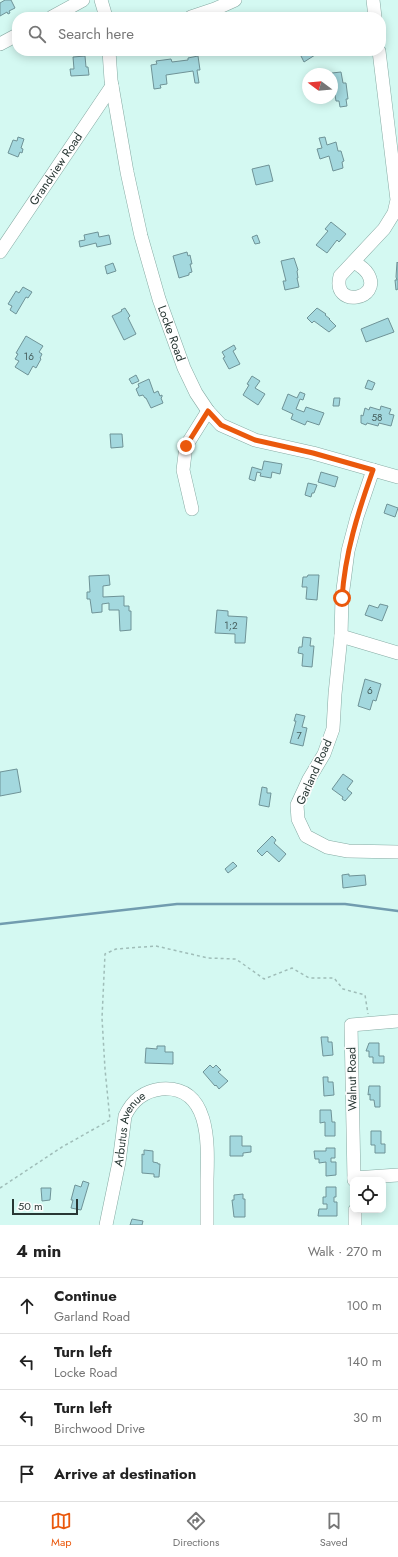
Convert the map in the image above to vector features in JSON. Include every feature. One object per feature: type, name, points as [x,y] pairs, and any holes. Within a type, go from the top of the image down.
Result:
[{"type":"street","points":[[61,12],[83,0]]},
{"type":"street","points":[[102,0],[105,12]]},
{"type":"street","points":[[206,12],[235,0]]},
{"type":"street","points":[[373,0],[374,12]]},
{"type":"street","points":[[0,44],[12,38]]},
{"type":"street","name":"Locke Road","points":[[109,56],[112,86],[141,236],[159,299],[184,368],[196,393],[208,411],[221,425],[255,440],[313,453],[398,477]]},
{"type":"street","points":[[354,262],[384,229],[397,208],[397,192],[380,56]]},
{"type":"street","name":"Grandview Road","points":[[0,252],[112,86]]},
{"type":"street","points":[[192,509],[183,470],[186,446],[208,411]]},
{"type":"street","name":"Garland Road","points":[[373,470],[357,516],[348,551],[342,597],[341,636],[333,729],[324,754],[309,779],[297,805],[298,819],[306,836],[326,847],[348,851],[398,852]]},
{"type":"street","points":[[341,636],[398,654]]},
{"type":"street","name":"Walnut Road","points":[[354,1177],[351,1025],[398,1021]]},
{"type":"street","name":"Arbutus Avenue","points":[[106,1225],[119,1162],[125,1116],[128,1109],[138,1099],[149,1092],[162,1089],[176,1091],[188,1097],[197,1106],[203,1118],[208,1154],[207,1225]]},
{"type":"street","points":[[376,1177],[398,1175]]},
{"type":"street","points":[[355,1213],[355,1225]]},
{"type":"path","points":[[0,1188],[62,1147],[110,1120],[102,1018],[105,954],[116,949],[156,946],[208,958],[236,959],[264,979],[292,968],[309,978],[334,978],[343,989],[365,995],[370,1023]]},
{"type":"building","points":[[5,0],[11,0],[15,8],[9,11],[10,13],[8,14],[7,12],[0,16],[0,3]]},
{"type":"building","points":[[85,56],[86,67],[88,67],[89,75],[71,76],[70,69],[74,69],[73,57]]},
{"type":"building","points":[[198,56],[200,70],[197,70],[199,83],[195,83],[193,71],[166,75],[167,84],[160,85],[161,88],[154,89],[151,65],[157,64],[156,61],[171,59],[172,62],[188,60],[188,58]]},
{"type":"building","points":[[301,56],[313,56],[304,62]]},
{"type":"building","points":[[338,72],[341,72],[343,83],[346,83],[348,99],[346,99],[347,106],[340,107],[338,101]]},
{"type":"building","points":[[18,137],[24,139],[21,148],[23,149],[22,153],[20,152],[18,157],[8,153],[13,140],[17,141]]},
{"type":"building","points":[[325,137],[327,145],[336,142],[338,151],[341,151],[344,161],[342,162],[343,168],[333,171],[329,156],[320,159],[317,149],[322,148],[319,138]]},
{"type":"building","points":[[269,165],[273,181],[256,185],[252,169]]},
{"type":"building","points":[[331,222],[346,234],[339,242],[337,240],[327,253],[316,245],[328,231],[325,229]]},
{"type":"building","points":[[98,232],[99,237],[109,235],[111,244],[97,247],[96,243],[80,247],[79,241],[85,240],[84,235]]},
{"type":"building","points":[[257,235],[260,243],[255,244],[252,237]]},
{"type":"building","points":[[187,252],[188,256],[190,255],[192,272],[189,273],[189,275],[179,278],[173,256]]},
{"type":"building","points":[[294,258],[298,270],[297,278],[299,287],[285,290],[283,281],[286,281],[281,261]]},
{"type":"building","points":[[397,262],[398,289],[396,290],[395,280],[397,280]]},
{"type":"building","points":[[113,263],[116,271],[107,274],[105,266]]},
{"type":"building","points":[[23,287],[32,292],[28,298],[26,297],[16,314],[10,310],[12,306],[8,304],[16,291],[19,293]]},
{"type":"building","points":[[125,308],[130,316],[128,318],[136,334],[124,340],[112,316]]},
{"type":"building","points":[[317,308],[326,314],[325,315],[336,326],[329,332],[314,321],[312,323],[307,318]]},
{"type":"building","points":[[388,318],[394,332],[366,342],[361,329]]},
{"type":"building","points":[[26,336],[43,346],[39,352],[42,354],[41,359],[36,368],[33,366],[28,375],[15,367],[19,361],[15,359],[18,354],[16,353]]},
{"type":"building","points":[[234,345],[236,349],[233,351],[240,364],[229,369],[223,358],[225,357],[222,352]]},
{"type":"building","points":[[136,375],[139,381],[132,384],[129,379]]},
{"type":"building","points":[[252,376],[260,381],[255,388],[265,394],[258,405],[243,395]]},
{"type":"building","points":[[149,379],[154,393],[158,391],[160,396],[162,395],[161,398],[163,403],[151,408],[146,398],[143,395],[139,396],[136,389],[139,387],[138,384]]},
{"type":"building","points":[[368,380],[375,383],[372,390],[365,388]]},
{"type":"building","points":[[300,392],[305,394],[303,400],[300,399],[296,409],[304,412],[306,407],[324,413],[319,425],[307,421],[305,425],[291,419],[293,414],[282,409],[288,394],[297,398]]},
{"type":"building","points":[[334,398],[340,398],[339,406],[333,406]]},
{"type":"building","points":[[381,406],[391,409],[389,414],[394,415],[391,426],[379,423],[378,426],[361,423],[361,415],[363,416],[365,408],[369,410],[370,407],[380,410]]},
{"type":"building","points":[[110,434],[122,434],[123,447],[111,448]]},
{"type":"building","points":[[264,461],[282,464],[280,474],[272,472],[271,478],[260,476],[261,473],[257,472],[255,481],[249,479],[252,467],[262,470]]},
{"type":"building","points":[[321,472],[338,477],[335,487],[318,482]]},
{"type":"building","points":[[308,483],[317,485],[311,497],[305,495]]},
{"type":"building","points":[[387,504],[398,508],[395,517],[384,513]]},
{"type":"building","points":[[109,575],[110,585],[103,586],[103,597],[124,596],[124,606],[129,606],[129,611],[131,611],[131,630],[120,631],[119,610],[109,610],[109,603],[102,604],[102,612],[92,613],[90,599],[87,599],[87,592],[90,592],[89,576]]},
{"type":"building","points":[[308,575],[319,575],[317,600],[306,599],[307,587],[302,587],[303,577],[307,577]]},
{"type":"building","points":[[380,604],[388,606],[382,621],[365,615],[369,605],[378,608]]},
{"type":"building","points":[[217,610],[228,611],[228,616],[247,617],[245,643],[235,643],[235,634],[215,633]]},
{"type":"building","points":[[303,637],[311,638],[310,646],[314,646],[312,667],[302,666],[303,654],[298,653],[299,647],[302,647]]},
{"type":"building","points":[[365,679],[381,684],[376,701],[373,700],[370,710],[358,706]]},
{"type":"building","points":[[296,714],[305,716],[302,727],[307,728],[303,746],[290,743],[296,721],[294,721]]},
{"type":"building","points":[[17,769],[21,792],[0,796],[0,772]]},
{"type":"building","points":[[343,774],[353,781],[347,789],[352,793],[345,801],[342,799],[343,797],[332,789]]},
{"type":"building","points":[[262,787],[267,788],[267,793],[271,793],[269,807],[259,805]]},
{"type":"building","points":[[272,836],[276,840],[274,843],[286,854],[279,862],[267,851],[262,856],[257,851]]},
{"type":"building","points":[[233,862],[237,866],[228,873],[225,869]]},
{"type":"building","points":[[349,874],[349,876],[365,875],[366,885],[343,888],[342,875]]},
{"type":"building","points":[[321,1037],[328,1037],[328,1042],[332,1042],[333,1055],[323,1056]]},
{"type":"building","points":[[369,1043],[379,1043],[379,1056],[384,1056],[384,1063],[373,1063],[373,1057],[369,1057],[369,1051],[366,1051]]},
{"type":"building","points":[[157,1046],[165,1046],[165,1052],[173,1052],[173,1064],[145,1063],[146,1048],[157,1049]]},
{"type":"building","points":[[210,1065],[213,1068],[216,1065],[221,1070],[218,1072],[228,1081],[219,1089],[203,1072]]},
{"type":"building","points":[[323,1077],[328,1077],[328,1082],[333,1082],[334,1095],[324,1096]]},
{"type":"building","points":[[369,1086],[380,1086],[380,1107],[375,1107],[374,1100],[370,1100],[370,1094],[368,1095]]},
{"type":"building","points":[[320,1110],[331,1110],[332,1122],[335,1122],[335,1136],[325,1136],[325,1122],[320,1123]]},
{"type":"building","points":[[371,1131],[381,1131],[381,1144],[385,1144],[385,1153],[375,1153],[375,1145],[371,1145]]},
{"type":"building","points":[[230,1136],[242,1136],[242,1146],[251,1146],[251,1152],[243,1153],[243,1156],[230,1156]]},
{"type":"building","points":[[326,1148],[335,1148],[335,1158],[331,1158],[331,1162],[336,1162],[336,1175],[326,1176],[326,1162],[319,1163],[319,1159],[315,1159],[314,1151],[326,1151]]},
{"type":"building","points":[[144,1150],[153,1151],[153,1162],[160,1164],[159,1177],[154,1177],[154,1174],[142,1173],[142,1154],[144,1155]]},
{"type":"building","points":[[83,1181],[89,1183],[81,1210],[71,1208],[73,1200],[71,1200],[75,1185],[81,1187]]},
{"type":"building","points":[[326,1187],[336,1187],[336,1197],[334,1197],[334,1202],[337,1202],[337,1216],[318,1216],[319,1209],[327,1209],[327,1204],[323,1204],[323,1197],[326,1197]]},
{"type":"building","points":[[41,1188],[51,1188],[50,1200],[42,1201]]},
{"type":"building","points":[[243,1194],[243,1199],[245,1199],[245,1217],[234,1217],[232,1200],[234,1200],[234,1195]]},
{"type":"building","points":[[132,1219],[143,1221],[142,1225],[130,1225]]},
{"type":"waterway","points":[[0,924],[177,904],[345,904],[398,911]]},
{"type":"route","points":[[186,446],[208,411],[221,425],[255,440],[313,453],[373,470],[357,516],[348,551],[342,598]]}]
